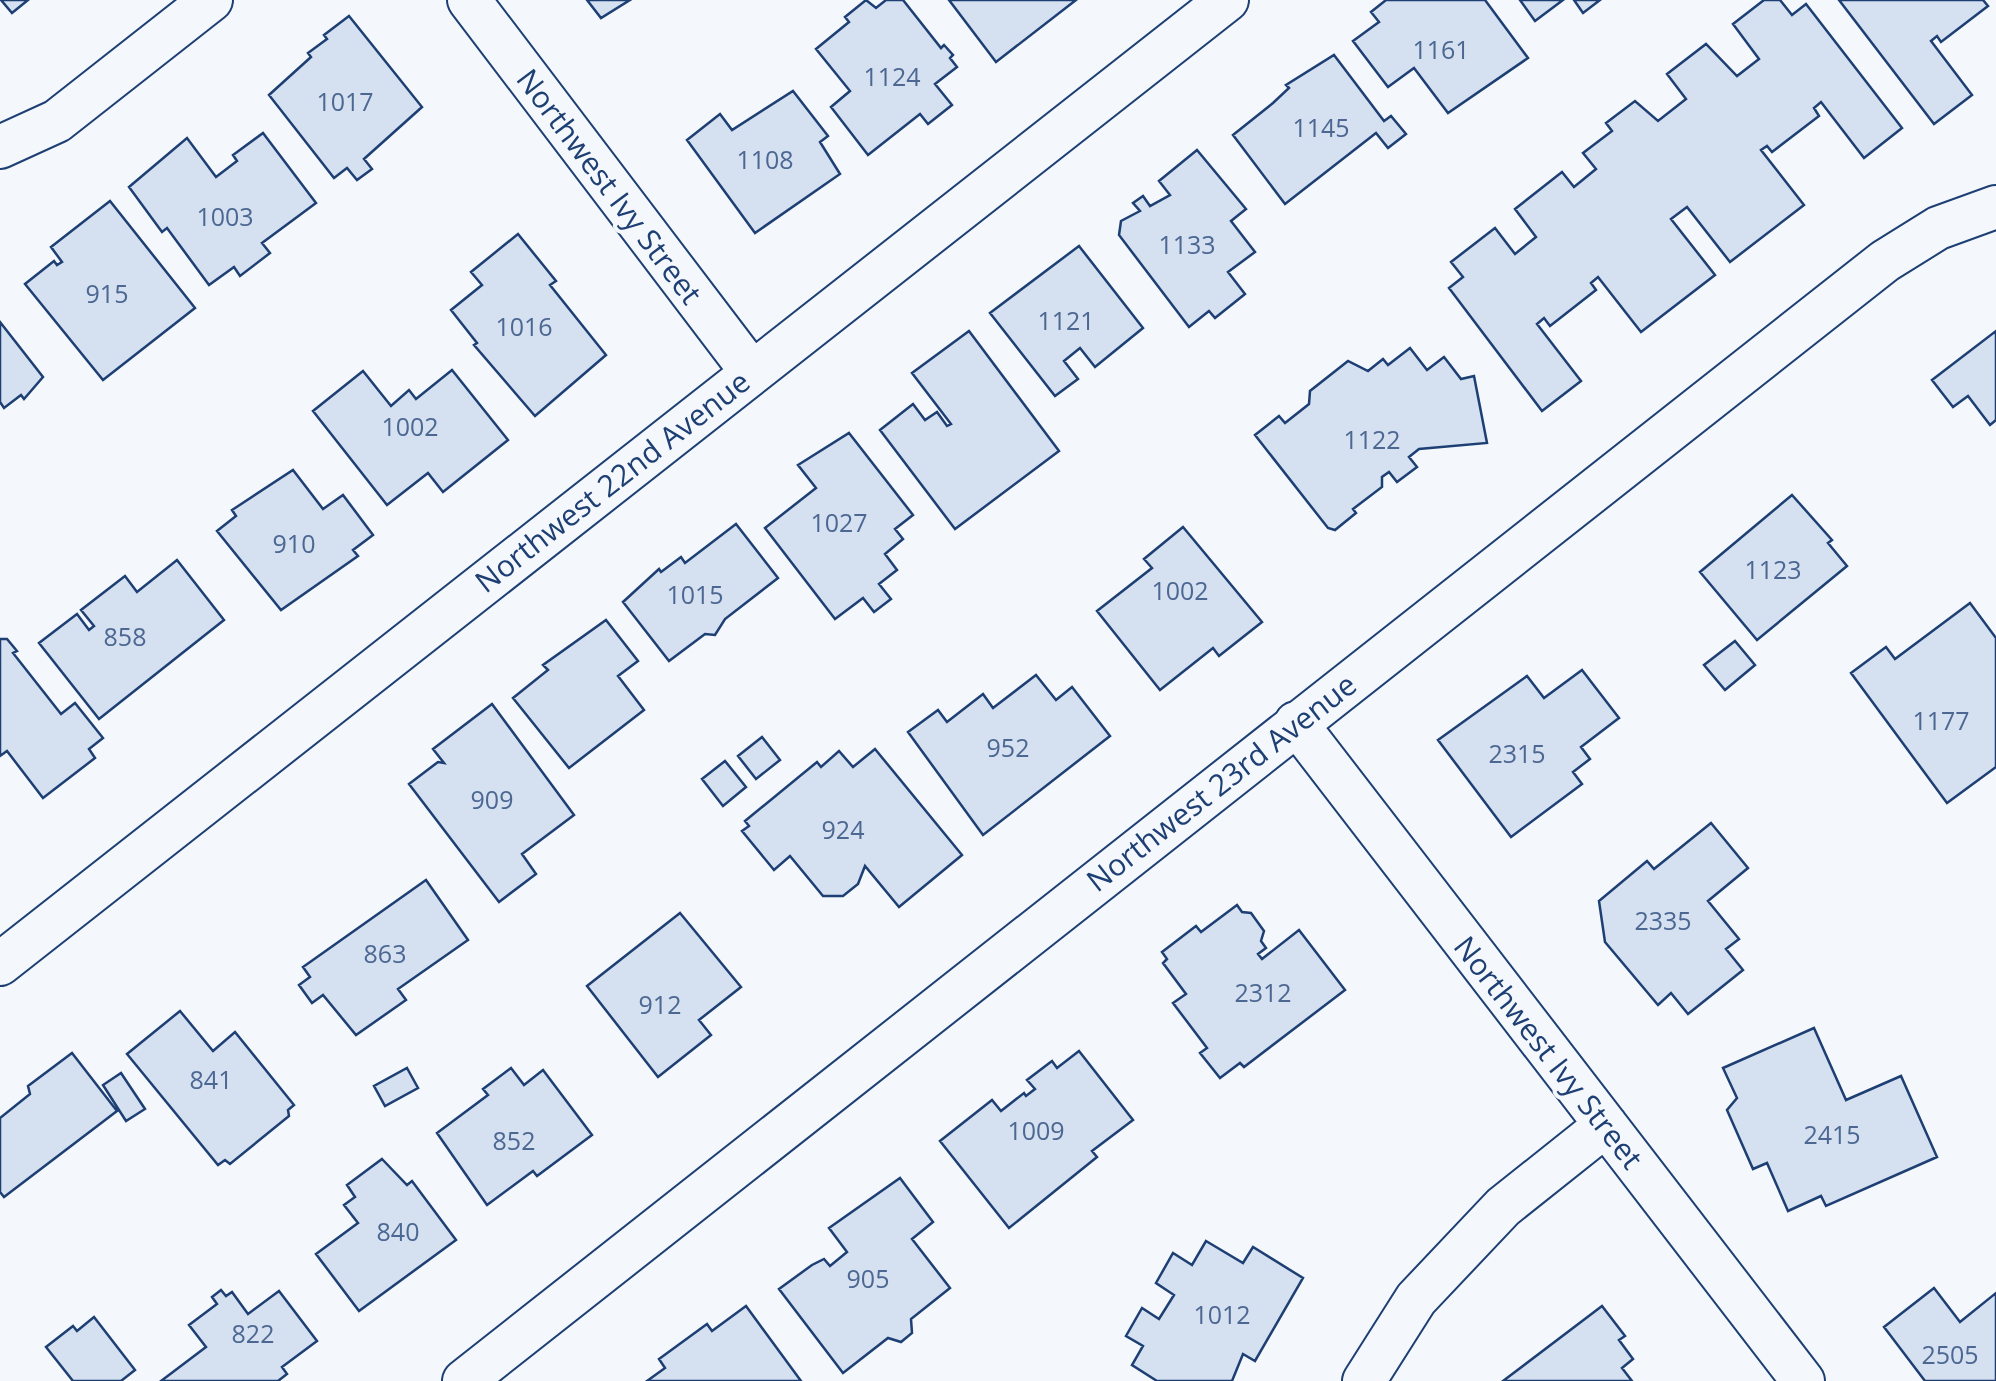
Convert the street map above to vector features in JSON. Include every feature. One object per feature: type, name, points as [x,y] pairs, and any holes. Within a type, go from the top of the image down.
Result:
[{"type":"street","points":[[0,147],[57,121],[211,0]]},
{"type":"street","name":"Northwest Ivy Street","points":[[469,0],[751,371]]},
{"type":"street","name":"Northwest 22nd Avenue","points":[[0,964],[1227,0]]},
{"type":"street","name":"Northwest 23rd Avenue","points":[[464,1381],[1885,261],[1938,228],[1994,207]]},
{"type":"street","name":"Northwest Ivy Street","points":[[1296,723],[1803,1381]]},
{"type":"street","points":[[1364,1381],[1416,1299],[1491,1220],[1606,1125]]},
{"type":"building","points":[[1,0],[28,0],[12,13]]},
{"type":"building","points":[[587,0],[630,0],[601,18]]},
{"type":"building","points":[[866,0],[876,8],[886,0],[903,0],[941,48],[944,45],[953,55],[950,58],[957,67],[935,84],[952,105],[928,124],[920,114],[868,155],[831,107],[850,91],[816,49],[849,22],[845,17]]},
{"type":"building","points":[[949,0],[1076,0],[996,62]]},
{"type":"building","points":[[1386,0],[1485,0],[1528,58],[1448,113],[1414,68],[1388,87],[1353,41],[1379,22],[1371,12]]},
{"type":"building","points":[[1520,0],[1563,0],[1535,21]]},
{"type":"building","points":[[1574,0],[1600,0],[1583,13]]},
{"type":"building","points":[[1764,0],[1780,0],[1792,15],[1806,4],[1902,128],[1864,158],[1821,102],[1814,108],[1819,116],[1772,152],[1767,146],[1761,150],[1804,205],[1730,262],[1687,207],[1671,219],[1715,275],[1641,332],[1598,277],[1591,283],[1596,290],[1550,326],[1544,318],[1537,324],[1581,381],[1542,411],[1449,288],[1463,277],[1451,262],[1495,228],[1515,254],[1536,237],[1515,209],[1562,172],[1574,187],[1596,169],[1583,153],[1612,131],[1606,123],[1635,101],[1658,121],[1686,99],[1667,74],[1706,44],[1737,76],[1759,59],[1733,24]]},
{"type":"building","points":[[1839,0],[1983,0],[1988,6],[1941,42],[1937,36],[1931,41],[1972,95],[1934,124]]},
{"type":"building","points":[[349,16],[422,107],[364,159],[372,169],[357,180],[347,168],[334,178],[269,95],[311,57],[308,53],[327,39],[324,35]]},
{"type":"building","points":[[1334,55],[1384,121],[1391,116],[1406,134],[1388,148],[1376,133],[1285,204],[1233,135],[1289,88],[1286,85]]},
{"type":"building","points":[[793,91],[828,136],[820,142],[840,174],[755,233],[687,140],[720,114],[732,130]]},
{"type":"building","points":[[263,133],[316,203],[262,243],[270,253],[240,276],[234,267],[209,285],[167,228],[162,232],[129,187],[187,138],[216,177],[237,161],[233,155]]},
{"type":"building","points":[[1197,150],[1246,209],[1231,221],[1255,252],[1228,272],[1245,294],[1215,318],[1209,311],[1189,327],[1119,235],[1121,221],[1140,211],[1133,203],[1143,196],[1150,206],[1170,195],[1159,181]]},
{"type":"building","points":[[110,201],[195,308],[103,380],[25,284],[54,261],[57,265],[62,262],[51,247]]},
{"type":"building","points":[[518,234],[556,281],[550,285],[606,355],[535,416],[474,345],[477,343],[451,310],[482,285],[471,272]]},
{"type":"building","points":[[1079,246],[1143,328],[1095,367],[1080,348],[1064,361],[1078,379],[1055,396],[990,313]]},
{"type":"building","points":[[0,322],[43,377],[24,399],[21,395],[4,408],[0,402]]},
{"type":"building","points":[[969,331],[1059,451],[955,529],[880,430],[913,404],[925,420],[937,412],[947,426],[951,424],[912,373]]},
{"type":"building","points":[[1996,331],[1996,420],[1990,425],[1968,396],[1953,407],[1932,380]]},
{"type":"building","points":[[1410,348],[1427,370],[1444,357],[1461,379],[1474,376],[1487,443],[1419,449],[1409,457],[1417,467],[1397,482],[1389,472],[1382,477],[1382,487],[1353,509],[1356,513],[1335,530],[1328,528],[1255,435],[1279,416],[1285,423],[1309,404],[1310,391],[1348,361],[1368,371],[1383,359],[1388,365]]},
{"type":"building","points":[[452,370],[508,440],[443,492],[428,473],[387,505],[313,411],[363,371],[391,406],[409,390],[416,399]]},
{"type":"building","points":[[849,433],[913,515],[895,529],[903,539],[885,554],[897,570],[879,584],[891,599],[874,612],[863,598],[835,619],[765,528],[816,488],[798,465]]},
{"type":"building","points":[[293,470],[323,509],[343,495],[373,535],[353,550],[358,556],[281,610],[217,531],[236,516],[232,510]]},
{"type":"building","points":[[1792,495],[1832,540],[1828,543],[1847,566],[1757,640],[1700,572]]},
{"type":"building","points":[[736,524],[778,578],[725,619],[715,635],[705,634],[669,661],[623,602],[659,569],[661,572],[681,557],[685,563]]},
{"type":"building","points":[[1183,527],[1262,622],[1219,656],[1213,648],[1160,690],[1097,611],[1152,568],[1144,559]]},
{"type":"building","points":[[177,560],[224,620],[99,719],[39,643],[77,614],[89,630],[94,626],[81,610],[125,576],[137,592]]},
{"type":"building","points":[[1970,603],[1996,638],[1996,767],[1947,803],[1851,673],[1886,647],[1895,659]]},
{"type":"building","points":[[606,620],[638,661],[618,676],[644,710],[569,768],[513,698],[548,670],[543,665]]},
{"type":"building","points":[[0,639],[7,639],[17,651],[13,653],[61,714],[75,703],[103,738],[89,749],[95,758],[43,798],[7,751],[0,756]]},
{"type":"building","points":[[1735,641],[1755,665],[1725,690],[1704,665]]},
{"type":"building","points":[[1582,670],[1619,718],[1581,747],[1590,759],[1573,772],[1582,784],[1511,837],[1438,740],[1527,676],[1544,698]]},
{"type":"building","points":[[1036,675],[1056,700],[1072,687],[1110,736],[983,835],[908,732],[938,710],[947,722],[983,694],[993,708]]},
{"type":"building","points":[[492,704],[574,815],[522,854],[536,874],[499,902],[409,784],[438,762],[444,763],[433,749]]},
{"type":"building","points":[[762,737],[780,760],[756,779],[738,756]]},
{"type":"building","points":[[875,749],[962,855],[899,907],[865,866],[858,884],[843,896],[823,896],[790,856],[774,870],[742,831],[749,826],[745,821],[817,762],[821,767],[839,751],[853,767]]},
{"type":"building","points":[[725,761],[746,787],[723,806],[702,779]]},
{"type":"building","points":[[1711,823],[1748,868],[1708,901],[1739,939],[1726,949],[1743,970],[1688,1014],[1671,993],[1658,1005],[1605,942],[1599,901],[1647,861],[1654,869]]},
{"type":"building","points":[[426,880],[468,940],[398,989],[406,1000],[356,1035],[323,995],[312,1003],[299,985],[310,977],[303,967]]},
{"type":"building","points":[[1237,905],[1242,912],[1251,913],[1264,931],[1261,941],[1266,948],[1258,954],[1262,959],[1299,930],[1345,990],[1244,1067],[1240,1063],[1220,1078],[1200,1053],[1207,1048],[1173,1003],[1186,994],[1163,963],[1167,959],[1162,952],[1196,926],[1201,932]]},
{"type":"building","points":[[680,913],[741,987],[699,1020],[711,1035],[658,1077],[587,986]]},
{"type":"building","points":[[180,1011],[213,1051],[235,1032],[294,1105],[288,1110],[289,1116],[230,1164],[225,1160],[218,1165],[127,1054]]},
{"type":"building","points":[[1814,1028],[1846,1100],[1901,1076],[1937,1157],[1826,1206],[1821,1196],[1788,1211],[1767,1163],[1753,1169],[1727,1110],[1737,1098],[1723,1068]]},
{"type":"building","points":[[1079,1051],[1133,1120],[1092,1151],[1097,1157],[1009,1228],[940,1141],[992,1100],[1001,1111],[1024,1093],[1026,1096],[1035,1089],[1027,1080],[1052,1061],[1057,1068]]},
{"type":"building","points":[[72,1053],[117,1111],[4,1197],[0,1192],[0,1118],[30,1094],[28,1086]]},
{"type":"building","points":[[407,1068],[418,1088],[385,1106],[374,1086]]},
{"type":"building","points":[[511,1068],[524,1085],[543,1070],[592,1135],[537,1176],[533,1171],[487,1205],[437,1133],[488,1095],[483,1089]]},
{"type":"building","points":[[121,1073],[145,1109],[126,1121],[103,1085]]},
{"type":"building","points":[[382,1159],[407,1185],[412,1181],[456,1240],[359,1311],[316,1254],[358,1223],[344,1205],[355,1197],[347,1185]]},
{"type":"building","points":[[900,1178],[933,1222],[912,1239],[950,1288],[911,1319],[912,1333],[901,1342],[888,1338],[843,1373],[779,1289],[812,1265],[824,1259],[830,1266],[847,1252],[829,1228]]},
{"type":"building","points":[[1206,1241],[1243,1263],[1253,1247],[1303,1278],[1255,1361],[1243,1354],[1232,1381],[1157,1381],[1132,1365],[1143,1346],[1126,1336],[1142,1308],[1159,1319],[1174,1295],[1156,1283],[1173,1253],[1192,1265]]},
{"type":"building","points":[[1934,1288],[1960,1322],[1996,1293],[1996,1381],[1925,1381],[1884,1327]]},
{"type":"building","points":[[221,1290],[226,1296],[232,1292],[248,1314],[279,1291],[317,1341],[282,1367],[287,1374],[278,1381],[161,1381],[206,1347],[189,1325],[217,1304],[212,1297]]},
{"type":"building","points":[[746,1306],[801,1381],[647,1381],[665,1368],[659,1359],[707,1324],[712,1331]]},
{"type":"building","points":[[1602,1306],[1625,1336],[1619,1340],[1633,1359],[1622,1368],[1632,1381],[1503,1381]]},
{"type":"building","points":[[94,1317],[135,1370],[121,1381],[73,1381],[46,1347],[73,1326],[77,1331]]}]
